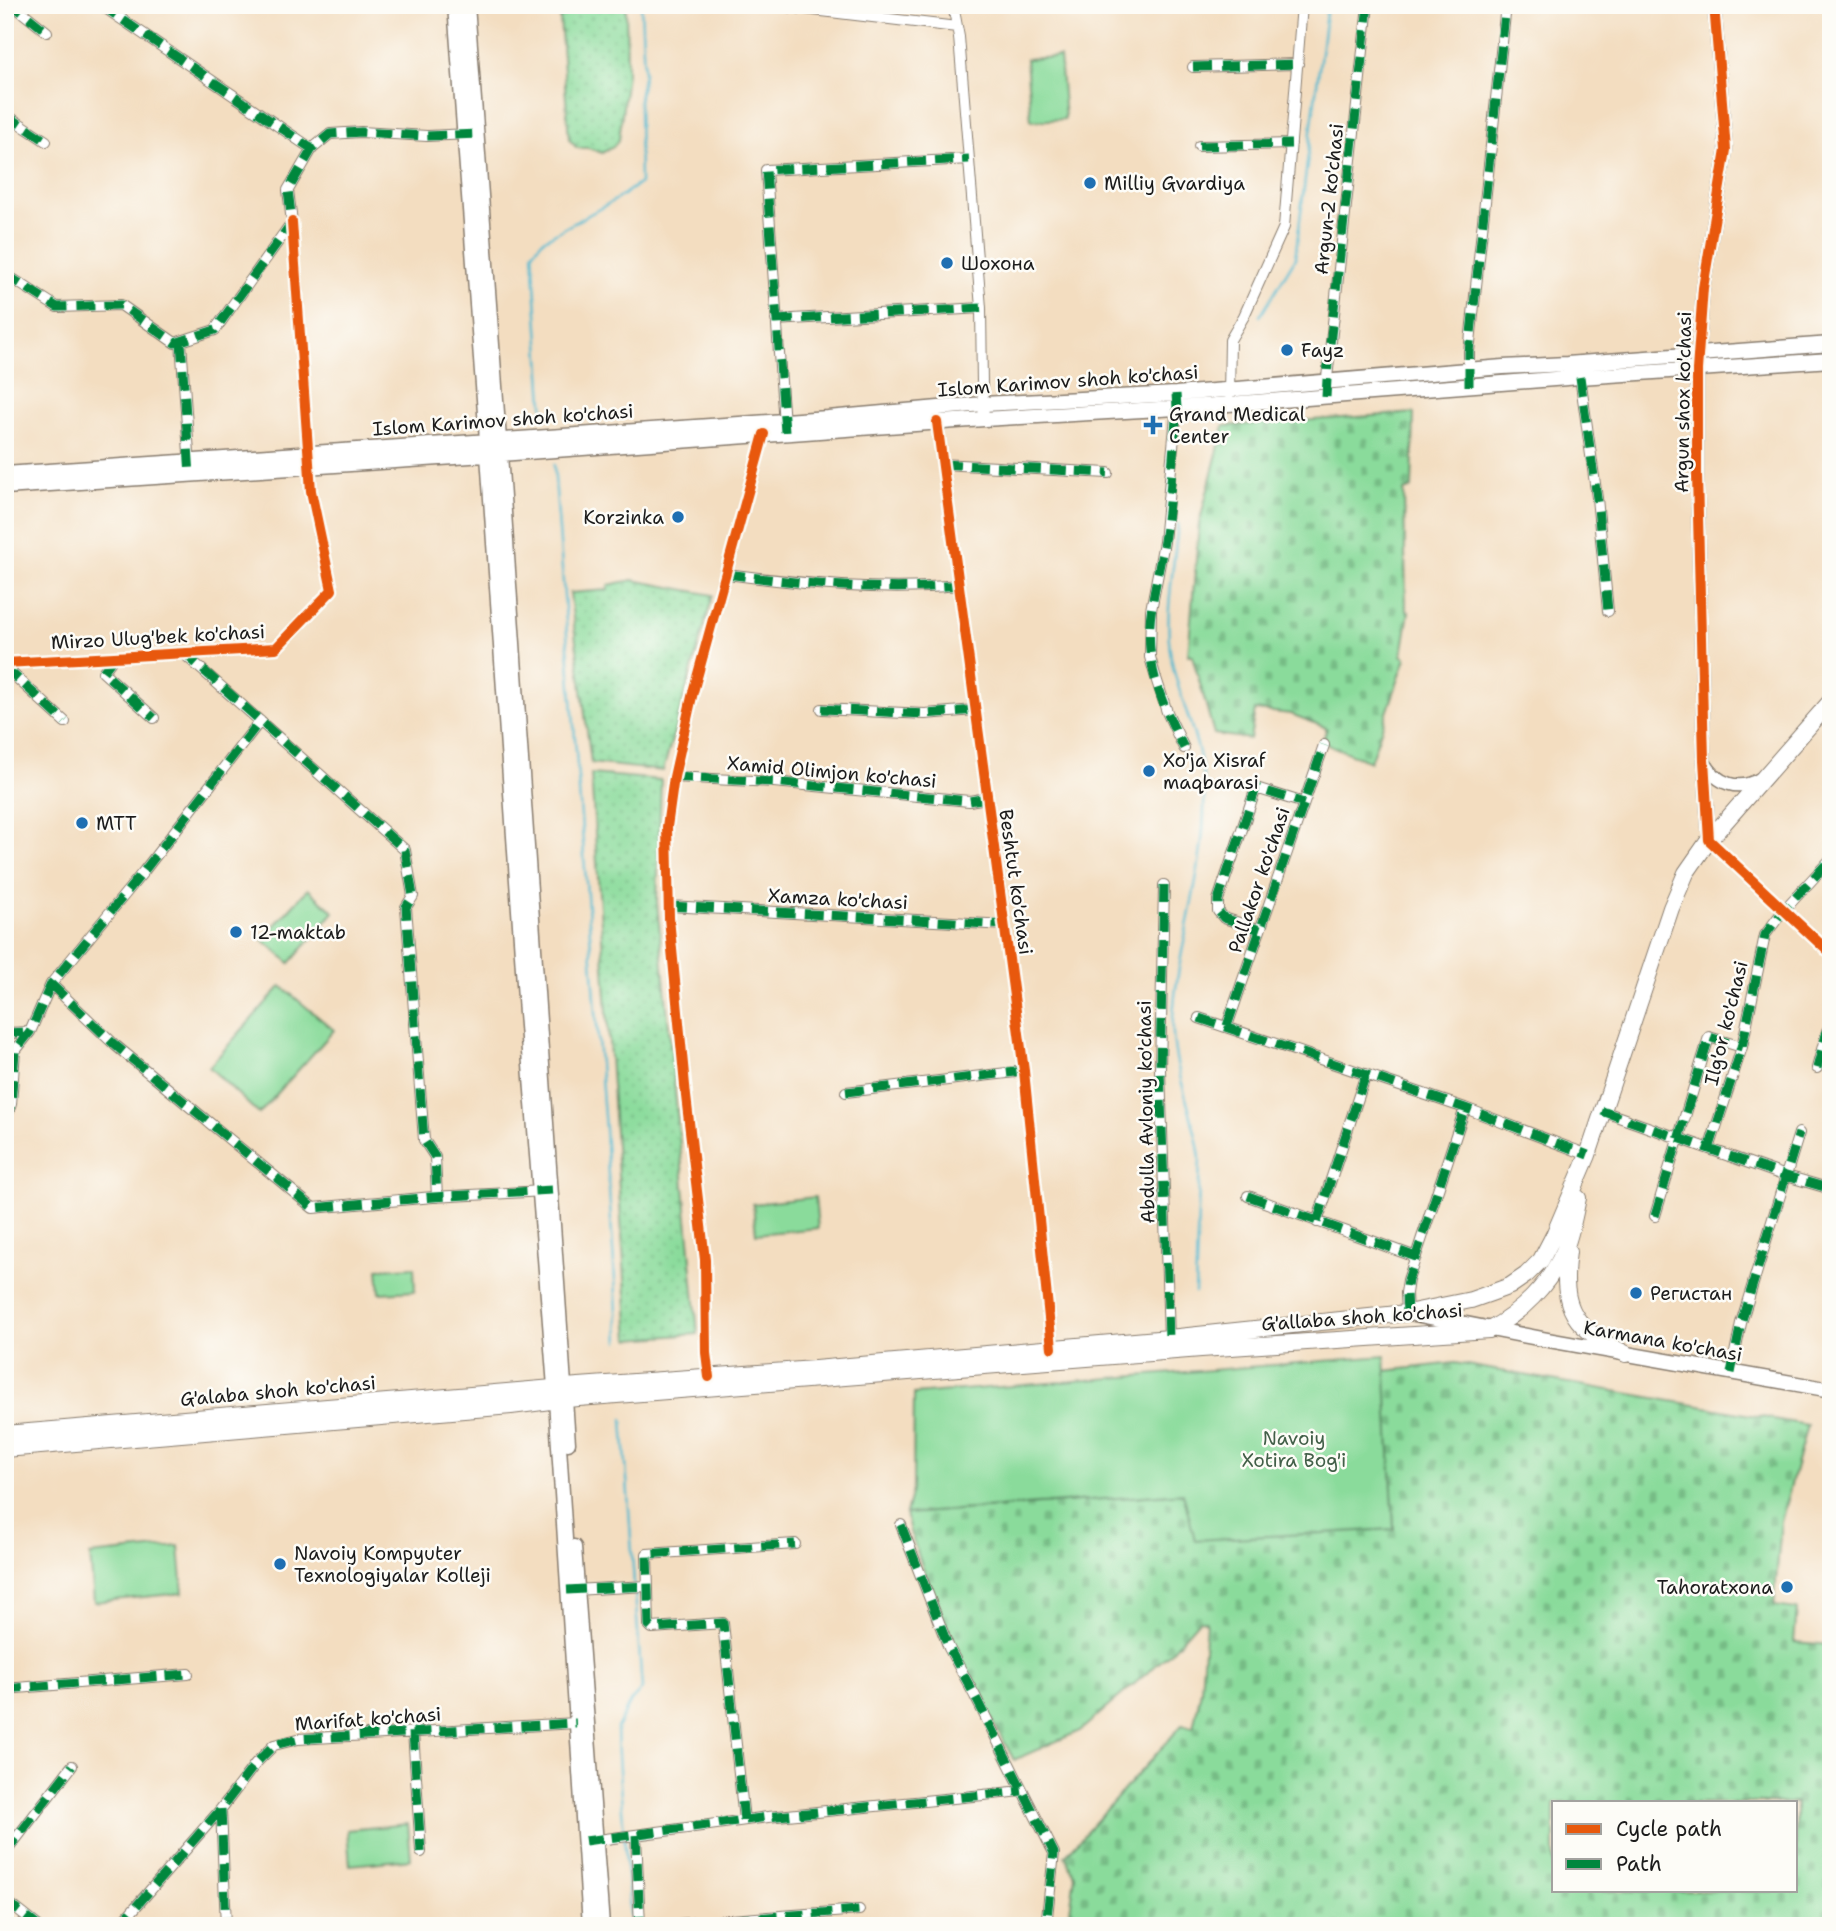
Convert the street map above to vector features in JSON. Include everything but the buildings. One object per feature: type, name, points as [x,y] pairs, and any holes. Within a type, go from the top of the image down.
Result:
[{"type":"main road","points":[[455,5],[471,134]]},
{"type":"main road","points":[[467,5],[471,134],[590,1841],[590,1926]]},
{"type":"main road","name":"Islom Karimov shoh ko'chasi","points":[[494,447],[764,434],[784,426],[828,418],[984,412],[1229,397],[1326,397],[1469,386],[1580,377],[1831,344]]},
{"type":"main road","name":"Islom Karimov shoh ko'chasi","points":[[1229,397],[1326,381],[1468,370],[1831,360]]},
{"type":"main road","name":"Islom Karimov shoh ko'chasi","points":[[5,474],[309,460],[784,426],[937,422],[984,412]]},
{"type":"main road","name":"Islom Karimov shoh ko'chasi","points":[[5,487],[190,467]]},
{"type":"main road","points":[[1408,1313],[1471,1300],[1510,1286],[1541,1260],[1588,1154],[1671,908],[1686,873],[1709,840],[1831,701]]},
{"type":"main road","points":[[1588,1154],[1570,1235],[1565,1278],[1569,1305],[1578,1320],[1591,1333],[1626,1354]]},
{"type":"main road","points":[[1489,1329],[1515,1314],[1532,1298],[1557,1264],[1570,1235]]},
{"type":"main road","name":"G'allaba shoh ko'chasi","points":[[512,1406],[560,1394],[709,1377],[1169,1338],[1408,1313],[1489,1329]]},
{"type":"main road","name":"G'allaba shoh ko'chasi","points":[[560,1394],[1489,1329]]},
{"type":"main road","name":"Karmana ko'chasi","points":[[1489,1329],[1831,1390]]},
{"type":"main road","name":"G'alaba shoh ko'chasi","points":[[5,1434],[560,1394]]},
{"type":"main road","name":"G'alaba shoh ko'chasi","points":[[5,1449],[512,1406]]},
{"type":"main road","points":[[572,1590],[576,1723],[602,1926]]},
{"type":"street","points":[[101,5],[312,149]]},
{"type":"street","points":[[771,5],[957,27]]},
{"type":"street","points":[[953,5],[981,308],[984,412]]},
{"type":"street","points":[[1229,397],[1230,341],[1284,227],[1302,5]]},
{"type":"street","name":"Argun-2 ko'chasi","points":[[1326,397],[1368,5]]},
{"type":"street","points":[[1469,386],[1468,370],[1506,5]]},
{"type":"street","name":"Argun shox ko'chasi","points":[[1709,840],[1704,761],[1697,475],[1698,362],[1703,288],[1726,150],[1714,5]]},
{"type":"street","points":[[5,10],[17,8],[47,32]]},
{"type":"street","points":[[1193,67],[1297,64]]},
{"type":"street","points":[[5,114],[46,141]]},
{"type":"street","points":[[309,460],[288,190],[312,149],[330,134],[471,134]]},
{"type":"street","points":[[1199,146],[1291,144]]},
{"type":"street","points":[[784,426],[766,170],[969,159]]},
{"type":"street","points":[[5,274],[57,307],[121,305],[175,343],[181,342],[215,330],[292,222]]},
{"type":"street","points":[[776,320],[981,308]]},
{"type":"street","points":[[181,342],[190,467]]},
{"type":"street","points":[[1580,377],[1597,498],[1608,611]]},
{"type":"street","points":[[1177,401],[1166,529],[1151,610],[1150,657],[1167,712],[1184,748]]},
{"type":"street","name":"Beshtut ko'chasi","points":[[937,422],[1024,1071],[1052,1348]]},
{"type":"street","points":[[709,1377],[706,1353],[705,1260],[686,1096],[669,906],[667,827],[674,777],[693,692],[764,434]]},
{"type":"street","name":"Mirzo Ulug'bek ko'chasi","points":[[5,665],[276,648],[332,590],[311,491],[309,460]]},
{"type":"street","points":[[942,464],[1108,473]]},
{"type":"street","points":[[727,573],[789,582],[847,585],[922,588],[958,584]]},
{"type":"street","points":[[182,652],[405,850],[413,896],[406,906],[424,1140],[435,1157],[437,1197]]},
{"type":"street","points":[[114,657],[103,672],[154,718]]},
{"type":"street","points":[[5,665],[65,722]]},
{"type":"street","points":[[822,709],[925,714],[975,710]]},
{"type":"street","points":[[5,1123],[11,1104],[15,1051],[30,1032],[51,984],[144,871],[260,721]]},
{"type":"street","name":"Pallakor ko'chasi","points":[[1227,1026],[1324,745]]},
{"type":"street","points":[[1704,761],[1720,780],[1734,786],[1742,787],[1763,778]]},
{"type":"street","name":"Xamid Olimjon ko'chasi","points":[[674,777],[774,782],[969,801],[987,798]]},
{"type":"street","points":[[1260,930],[1224,918],[1218,912],[1218,901],[1256,788],[1304,803]]},
{"type":"street","points":[[1709,840],[1831,954]]},
{"type":"street","name":"Ilg'or ko'chasi","points":[[1709,1149],[1742,1047],[1765,934],[1831,859]]},
{"type":"street","name":"Abdulla Avloniy ko'chasi","points":[[1164,885],[1160,1070],[1169,1338]]},
{"type":"street","name":"Xamza ko'chasi","points":[[669,906],[1005,925]]},
{"type":"street","points":[[51,984],[115,1045],[313,1208],[546,1191]]},
{"type":"street","points":[[1199,1018],[1465,1108],[1588,1154]]},
{"type":"street","points":[[1817,1068],[1827,1031],[1831,1026]]},
{"type":"street","points":[[5,1033],[30,1032]]},
{"type":"street","points":[[1654,1216],[1709,1037],[1742,1047]]},
{"type":"street","points":[[846,1091],[1024,1071]]},
{"type":"street","points":[[1317,1222],[1366,1074]]},
{"type":"street","points":[[1408,1313],[1406,1293],[1416,1257],[1465,1108]]},
{"type":"street","points":[[1602,1111],[1786,1176],[1831,1189]]},
{"type":"street","points":[[1731,1373],[1741,1323],[1799,1133]]},
{"type":"street","points":[[1248,1196],[1416,1257]]},
{"type":"street","points":[[901,1525],[949,1648],[1054,1853],[1046,1926]]},
{"type":"street","points":[[744,1820],[723,1623],[652,1628],[649,1626],[647,1554],[795,1544]]},
{"type":"street","points":[[572,1590],[647,1586]]},
{"type":"street","points":[[5,1689],[188,1674]]},
{"type":"street","name":"Marifat ko'chasi","points":[[119,1926],[274,1745],[298,1740],[576,1723]]},
{"type":"street","points":[[413,1732],[421,1852]]},
{"type":"street","points":[[5,1853],[72,1766]]},
{"type":"street","points":[[590,1841],[744,1820],[1021,1791]]},
{"type":"street","points":[[221,1809],[226,1926]]},
{"type":"street","points":[[636,1835],[640,1926]]},
{"type":"street","points":[[5,1900],[38,1926]]},
{"type":"street","points":[[652,1926],[859,1910]]},
{"type":"green space","points":[[559,5],[626,5],[627,73],[619,140],[602,153],[588,148],[577,148],[569,139]]},
{"type":"green space","points":[[1060,57],[1065,119],[1031,121],[1026,59]]},
{"type":"green space","points":[[1414,413],[1412,488],[1404,491],[1406,611],[1409,612],[1402,655],[1406,658],[1370,762],[1322,742],[1327,728],[1291,714],[1255,710],[1250,739],[1214,734],[1192,655],[1188,655],[1199,524],[1224,426]]},
{"type":"green space","points":[[633,580],[713,595],[663,771],[591,763],[570,593],[608,590],[608,585]]},
{"type":"green space","points":[[591,774],[661,780],[657,902],[698,1334],[629,1339]]},
{"type":"green space","points":[[308,889],[334,912],[290,963],[262,939]]},
{"type":"green space","points":[[281,986],[334,1030],[259,1114],[209,1067]]},
{"type":"green space","points":[[815,1197],[818,1228],[756,1234],[753,1204]]},
{"type":"green space","points":[[414,1267],[415,1291],[380,1293],[378,1269]]},
{"type":"green space","name":"Navoiy Xotira Bog'i","points":[[1385,1356],[1394,1529],[1195,1540],[1183,1493],[906,1514],[913,1486],[914,1394]]},
{"type":"green space","points":[[1455,1363],[1807,1425],[1781,1522],[1774,1606],[1797,1609],[1794,1642],[1831,1645],[1831,1926],[1068,1926],[1075,1875],[1065,1856],[1182,1725],[1193,1728],[1201,1690],[1206,1621],[1199,1620],[1170,1653],[1080,1731],[1014,1760],[948,1639],[906,1514],[1184,1493],[1394,1529],[1385,1371]]},
{"type":"green space","points":[[179,1546],[183,1593],[94,1602],[90,1555]]},
{"type":"green space","points":[[408,1824],[411,1859],[350,1865],[347,1830]]},
{"type":"waterway","points":[[544,419],[533,252],[543,240],[617,199],[640,183],[639,100],[644,73],[641,5]]},
{"type":"waterway","points":[[1260,316],[1295,259],[1327,5]]},
{"type":"waterway","points":[[554,465],[619,1341]]},
{"type":"waterway","points":[[1178,524],[1170,596],[1170,650],[1200,758],[1204,791],[1201,848],[1180,960],[1173,1017],[1175,1053],[1200,1158],[1195,1293]]},
{"type":"waterway","points":[[623,1419],[634,1584]]},
{"type":"waterway","points":[[631,1926],[617,1728],[631,1701],[642,1689],[635,1591]]},
{"type":"marked path","points":[[101,5],[312,149]]},
{"type":"marked path","points":[[1326,397],[1368,5]]},
{"type":"marked path","points":[[1469,386],[1469,352],[1506,5]]},
{"type":"marked path","points":[[5,10],[17,8],[47,32]]},
{"type":"marked path","points":[[1193,67],[1298,64]]},
{"type":"marked path","points":[[5,114],[46,141]]},
{"type":"marked path","points":[[5,274],[57,307],[121,305],[175,343],[215,330],[292,222],[288,190],[312,149],[330,134],[478,134]]},
{"type":"marked path","points":[[1199,146],[1291,144]]},
{"type":"marked path","points":[[785,432],[766,170],[969,159]]},
{"type":"marked path","points":[[776,320],[981,308]]},
{"type":"marked path","points":[[181,342],[190,475]]},
{"type":"marked path","points":[[1580,377],[1597,498],[1608,611]]},
{"type":"marked path","points":[[1176,394],[1168,508],[1151,614],[1150,643],[1153,670],[1160,693],[1184,748]]},
{"type":"marked path","points":[[942,464],[1108,473]]},
{"type":"marked path","points":[[727,574],[842,586],[900,588],[958,585]]},
{"type":"marked path","points":[[183,652],[405,850],[413,896],[406,907],[424,1140],[435,1157],[437,1197]]},
{"type":"marked path","points":[[114,657],[103,672],[154,718]]},
{"type":"marked path","points":[[5,667],[65,722]]},
{"type":"marked path","points":[[822,709],[925,714],[975,710]]},
{"type":"marked path","points":[[5,1123],[11,1104],[15,1051],[30,1032],[51,984],[144,871],[260,721]]},
{"type":"marked path","points":[[1227,1026],[1324,745]]},
{"type":"marked path","points":[[674,777],[774,782],[969,801],[987,798]]},
{"type":"marked path","points":[[1260,930],[1224,918],[1218,911],[1218,900],[1256,788],[1304,803]]},
{"type":"marked path","points":[[1709,1149],[1742,1047],[1765,935],[1783,911],[1831,859]]},
{"type":"marked path","points":[[1164,885],[1160,1070],[1169,1338]]},
{"type":"marked path","points":[[669,906],[1005,925]]},
{"type":"marked path","points":[[51,984],[115,1045],[313,1208],[552,1190]]},
{"type":"marked path","points":[[1199,1018],[1465,1108],[1588,1155]]},
{"type":"marked path","points":[[1817,1068],[1827,1031],[1831,1026]]},
{"type":"marked path","points":[[5,1033],[30,1032]]},
{"type":"marked path","points":[[1655,1216],[1709,1037],[1742,1047]]},
{"type":"marked path","points":[[846,1092],[1024,1071]]},
{"type":"marked path","points":[[1317,1222],[1366,1074]]},
{"type":"marked path","points":[[1407,1313],[1408,1280],[1465,1108]]},
{"type":"marked path","points":[[1602,1111],[1783,1175],[1831,1189]]},
{"type":"marked path","points":[[1731,1373],[1741,1323],[1799,1133]]},
{"type":"marked path","points":[[1248,1196],[1416,1257]]},
{"type":"marked path","points":[[901,1525],[949,1648],[1054,1853],[1046,1926]]},
{"type":"marked path","points":[[744,1820],[723,1623],[652,1628],[649,1625],[647,1554],[795,1544]]},
{"type":"marked path","points":[[567,1590],[647,1586]]},
{"type":"marked path","points":[[5,1689],[188,1674]]},
{"type":"marked path","points":[[119,1926],[274,1745],[298,1739],[576,1723]]},
{"type":"marked path","points":[[413,1732],[421,1852]]},
{"type":"marked path","points":[[5,1853],[72,1766]]},
{"type":"marked path","points":[[585,1841],[768,1817],[1022,1791]]},
{"type":"marked path","points":[[221,1809],[226,1926]]},
{"type":"marked path","points":[[636,1835],[640,1926]]},
{"type":"marked path","points":[[5,1900],[38,1926]]},
{"type":"marked path","points":[[652,1926],[859,1910]]},
{"type":"cycle path","points":[[1714,5],[1726,150],[1703,288],[1697,370],[1704,760],[1709,840],[1831,954]]},
{"type":"cycle path","points":[[5,663],[276,648],[332,590],[311,491],[292,222]]},
{"type":"cycle path","points":[[937,422],[1024,1071],[1052,1348]]},
{"type":"cycle path","points":[[709,1377],[706,1353],[705,1260],[669,918],[667,827],[674,777],[693,692],[764,434]]},
{"type":"place","name":"Milliy Gvardiya","points":[[1090,183]]},
{"type":"place","name":"Шохона","points":[[947,263]]},
{"type":"place","name":"Fayz","points":[[1287,350]]},
{"type":"place","name":"Grand Medical Center","points":[[1153,425]]},
{"type":"place","name":"Korzinka","points":[[678,517]]},
{"type":"place","name":"Xo'ja Xisraf maqbarasi","points":[[1149,771]]},
{"type":"place","name":"MTT","points":[[82,823]]},
{"type":"place","name":"12-maktab","points":[[236,932]]},
{"type":"place","name":"Регистан","points":[[1636,1293]]},
{"type":"place","name":"Navoiy Kompyuter Texnologiyalar Kolleji","points":[[280,1564]]},
{"type":"place","name":"Tahoratxona","points":[[1787,1587]]}]
